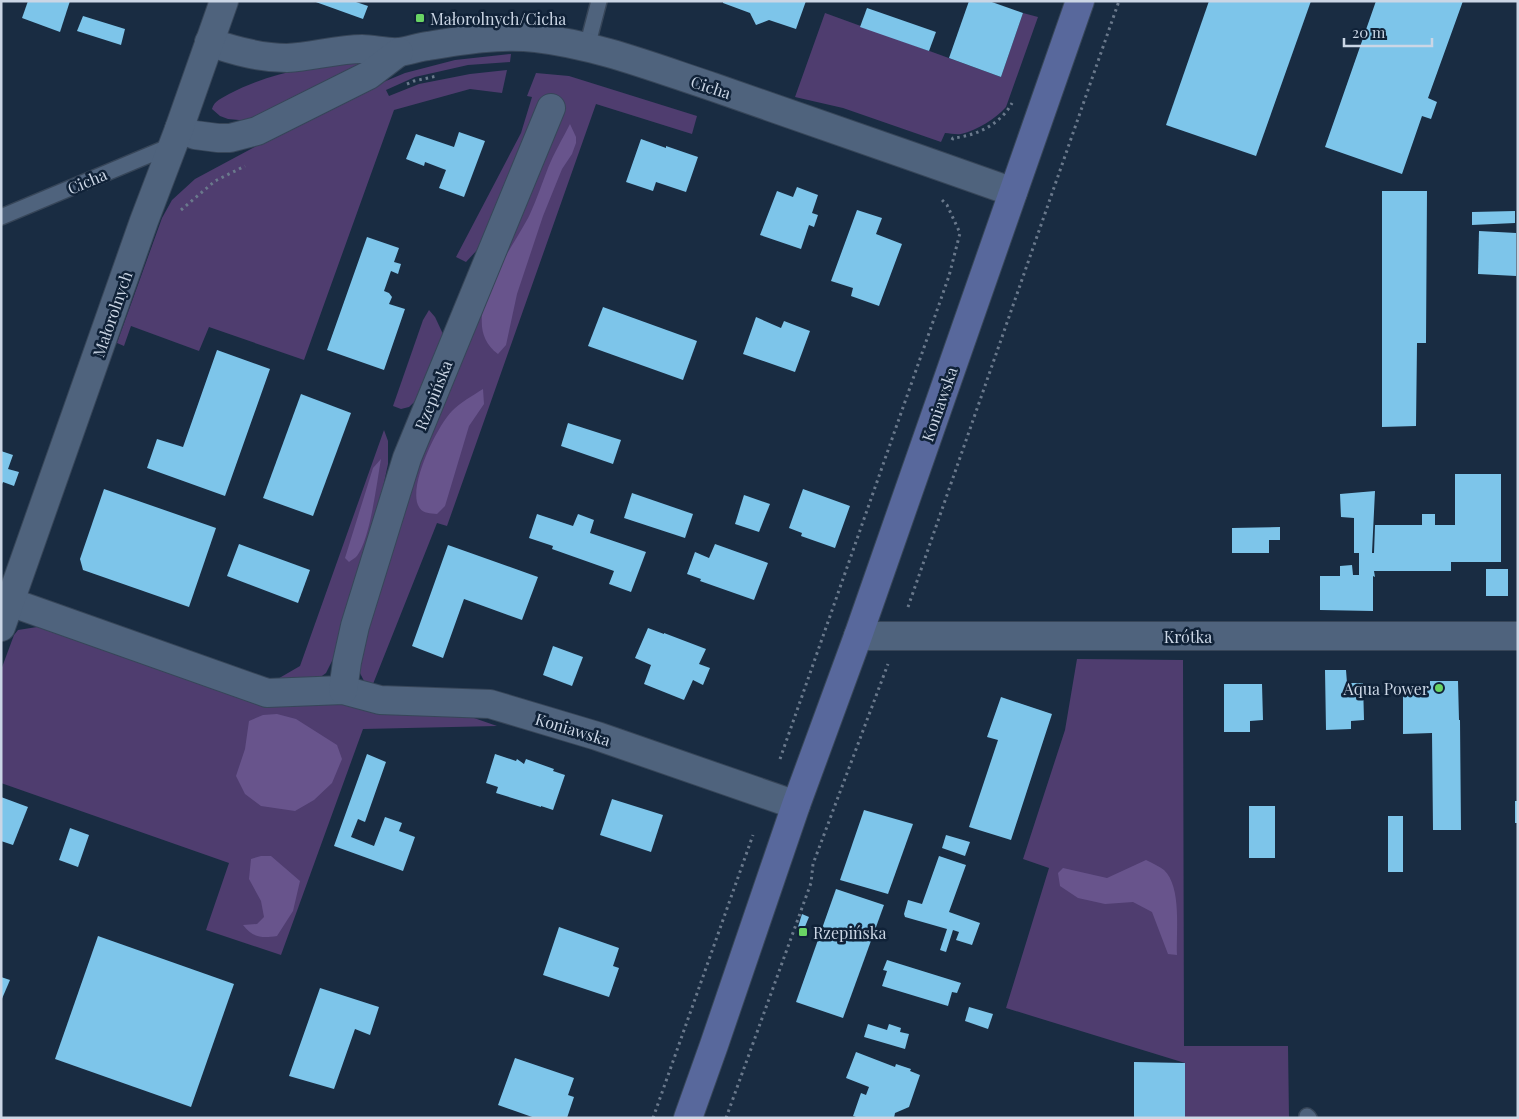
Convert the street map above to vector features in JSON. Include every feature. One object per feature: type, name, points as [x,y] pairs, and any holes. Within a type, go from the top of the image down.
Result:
[{"type":"main road","name":"Koniawska","points":[[688,1118],[796,805],[858,636],[1080,1]]},
{"type":"street","name":"Małorolnych","points":[[6,614],[144,221],[224,1]]},
{"type":"street","name":"Cicha","points":[[399,52],[422,46],[488,37],[534,38],[587,47],[777,109],[1013,192]]},
{"type":"street","points":[[210,42],[236,51],[286,58],[361,49],[399,52]]},
{"type":"street","points":[[176,137],[195,135],[230,138],[257,131],[369,75],[399,52]]},
{"type":"street","name":"Rzepińska","points":[[343,690],[355,626],[407,458],[551,108]]},
{"type":"street","name":"Koniawska","points":[[6,614],[266,693],[343,690],[380,700],[490,704],[597,736],[796,805]]},
{"type":"street","name":"Krótka","points":[[858,636],[1518,636]]},
{"type":"lane","points":[[587,47],[598,1]]},
{"type":"lane","name":"Cicha","points":[[1,217],[176,137]]},
{"type":"path","points":[[726,1118],[811,883],[814,864],[898,636],[1119,1]]},
{"type":"path","points":[[406,84],[440,75]]},
{"type":"path","points":[[953,138],[968,135],[998,121],[1011,105],[1014,97]]},
{"type":"path","points":[[144,221],[167,226],[182,208],[215,181],[250,163]]},
{"type":"path","points":[[654,1118],[949,276],[960,233],[947,205],[933,192]]},
{"type":"shaded area","points":[[825,13],[1001,77],[1023,13],[1038,17],[1006,107],[997,116],[974,130],[959,134],[945,133],[941,142],[843,108],[795,97]]},
{"type":"shaded area","points":[[511,54],[510,62],[468,65],[415,77],[386,90],[389,96],[419,84],[470,74],[507,70],[502,93],[470,89],[394,110],[304,360],[209,327],[199,351],[131,326],[124,346],[117,343],[162,218],[172,200],[195,179],[312,116],[405,73],[455,60]]},
{"type":"shaded area","points":[[358,61],[363,63],[250,121],[228,119],[220,116],[212,109],[221,98],[259,81],[308,68]]},
{"type":"shaded area","points":[[536,73],[569,76],[697,116],[692,134],[596,104],[447,526],[437,523],[373,684],[364,681],[357,667],[408,486],[550,101],[478,249],[466,262],[456,257],[521,133],[532,97],[527,96]]},
{"type":"shaded area","points":[[570,124],[576,137],[576,143],[572,154],[562,169],[543,216],[517,294],[506,345],[498,354],[486,340],[482,323],[484,304],[491,284],[530,214],[550,162]]},
{"type":"shaded area","points":[[429,310],[435,317],[443,334],[424,393],[409,407],[401,409],[393,406],[423,320]]},
{"type":"shaded area","points":[[483,389],[484,404],[469,426],[445,506],[437,514],[425,512],[419,507],[416,498],[417,486],[420,472],[432,443],[452,411]]},
{"type":"shaded area","points":[[384,430],[388,441],[388,464],[368,557],[334,657],[326,673],[315,681],[269,684],[300,666]]},
{"type":"shaded area","points":[[381,459],[372,511],[365,538],[356,557],[349,562],[345,558],[373,468]]},
{"type":"shaded area","points":[[37,627],[376,713],[474,718],[497,726],[363,729],[281,955],[206,930],[229,863],[1,783],[1,670],[14,635],[18,630]]},
{"type":"shaded area","points":[[1077,659],[1183,660],[1184,1046],[1288,1046],[1289,1118],[1185,1118],[1185,1063],[1006,1008],[1049,868],[1023,859],[1065,730]]},
{"type":"shaded area","points":[[277,714],[296,719],[337,745],[342,759],[332,783],[314,800],[295,811],[261,806],[245,794],[236,776],[245,749],[249,721],[263,715]]},
{"type":"shaded area","points":[[271,856],[300,881],[293,911],[277,936],[254,935],[243,925],[257,924],[264,917],[261,901],[249,879],[251,859]]},
{"type":"shaded area","points":[[1146,860],[1164,870],[1170,878],[1173,887],[1177,910],[1177,955],[1168,954],[1152,912],[1133,902],[1105,904],[1078,898],[1060,886],[1058,873],[1063,868],[1107,878]]},
{"type":"building","points":[[28,1],[70,1],[60,32],[22,18]]},
{"type":"building","points":[[313,1],[353,1],[368,6],[363,19]]},
{"type":"building","points":[[723,1],[806,1],[796,29],[769,20],[756,25],[750,13],[723,3]]},
{"type":"building","points":[[969,1],[989,1],[1023,13],[1001,77],[949,58]]},
{"type":"building","points":[[1209,1],[1311,1],[1256,156],[1166,125]]},
{"type":"building","points":[[1376,1],[1463,1],[1428,98],[1437,102],[1431,119],[1422,116],[1402,174],[1325,147]]},
{"type":"building","points":[[867,8],[936,32],[929,51],[860,27]]},
{"type":"building","points":[[83,16],[125,29],[121,45],[77,31]]},
{"type":"building","points":[[459,132],[485,141],[464,197],[439,188],[446,170],[425,162],[424,166],[406,159],[416,134],[454,147]]},
{"type":"building","points":[[641,139],[698,157],[686,192],[656,182],[653,191],[626,182]]},
{"type":"building","points":[[797,187],[818,195],[812,213],[818,215],[814,227],[809,225],[801,249],[760,235],[777,191],[793,197]]},
{"type":"building","points":[[1382,191],[1427,191],[1426,343],[1417,343],[1416,426],[1382,427]]},
{"type":"building","points":[[857,210],[882,218],[876,234],[902,244],[879,306],[851,296],[853,288],[831,281]]},
{"type":"building","points":[[1515,211],[1515,223],[1472,225],[1472,212]]},
{"type":"building","points":[[1479,231],[1516,233],[1516,276],[1478,274]]},
{"type":"building","points":[[367,237],[399,248],[394,262],[401,264],[398,274],[391,271],[384,291],[392,297],[389,304],[405,309],[384,370],[327,350]]},
{"type":"building","points":[[603,307],[697,341],[683,380],[588,346]]},
{"type":"building","points":[[756,317],[781,328],[784,321],[810,331],[795,372],[743,354]]},
{"type":"building","points":[[217,350],[270,369],[225,496],[147,468],[157,439],[183,447]]},
{"type":"building","points":[[301,394],[351,413],[313,516],[263,498]]},
{"type":"building","points":[[568,423],[621,440],[613,464],[561,446]]},
{"type":"building","points":[[1,451],[13,455],[8,469],[19,472],[14,486],[3,482],[1,486]]},
{"type":"building","points":[[1455,474],[1501,474],[1501,562],[1451,562],[1451,571],[1374,571],[1373,611],[1320,610],[1320,576],[1340,576],[1340,566],[1352,565],[1353,575],[1359,575],[1359,553],[1354,553],[1354,518],[1341,517],[1340,494],[1375,491],[1372,553],[1374,553],[1375,525],[1422,525],[1422,514],[1435,514],[1435,525],[1455,525]]},
{"type":"building","points":[[104,489],[216,528],[189,607],[83,570],[80,559]]},
{"type":"building","points":[[803,489],[850,506],[835,548],[801,536],[802,533],[789,528]]},
{"type":"building","points":[[632,493],[693,514],[685,538],[624,518]]},
{"type":"building","points":[[744,495],[770,504],[759,532],[735,524]]},
{"type":"building","points":[[537,514],[573,526],[578,514],[594,520],[590,533],[646,552],[631,592],[609,584],[614,571],[552,549],[553,546],[529,538]]},
{"type":"building","points":[[1280,527],[1280,540],[1269,540],[1269,553],[1232,553],[1232,528]]},
{"type":"building","points":[[239,544],[310,570],[298,603],[227,576]]},
{"type":"building","points":[[715,544],[768,563],[754,600],[700,581],[701,579],[687,574],[695,552],[709,558]]},
{"type":"building","points":[[448,545],[538,577],[522,620],[464,599],[443,658],[412,646]]},
{"type":"building","points":[[1486,569],[1508,569],[1508,596],[1486,596]]},
{"type":"building","points":[[648,628],[706,649],[699,664],[710,668],[703,685],[693,680],[684,700],[644,684],[651,665],[635,658]]},
{"type":"building","points":[[553,646],[583,657],[572,686],[543,675]]},
{"type":"building","points":[[1325,670],[1346,670],[1347,683],[1363,683],[1364,720],[1351,721],[1351,729],[1326,730]]},
{"type":"building","points":[[1430,681],[1458,681],[1461,830],[1433,830],[1432,733],[1403,734],[1403,689],[1430,689]]},
{"type":"building","points":[[1224,684],[1262,684],[1263,720],[1250,721],[1250,732],[1224,732]]},
{"type":"building","points":[[1001,697],[1052,714],[1011,840],[969,827],[998,740],[987,737]]},
{"type":"building","points":[[367,754],[386,762],[365,822],[358,819],[351,837],[374,846],[385,817],[402,823],[399,831],[415,837],[403,871],[334,846]]},
{"type":"building","points":[[495,754],[516,761],[517,759],[524,764],[526,759],[565,775],[553,810],[496,793],[498,787],[486,783]]},
{"type":"building","points":[[1,797],[28,807],[13,845],[1,841]]},
{"type":"building","points":[[612,799],[663,815],[651,852],[600,835]]},
{"type":"building","points":[[1515,801],[1518,801],[1518,823],[1515,823]]},
{"type":"building","points":[[1249,806],[1275,806],[1275,858],[1249,858]]},
{"type":"building","points":[[864,810],[913,824],[888,894],[840,880]]},
{"type":"building","points":[[1388,816],[1403,816],[1403,872],[1388,872]]},
{"type":"building","points":[[70,828],[89,835],[78,867],[59,860]]},
{"type":"building","points":[[946,835],[970,842],[965,856],[942,848]]},
{"type":"building","points":[[939,856],[966,865],[949,912],[980,923],[972,945],[956,940],[959,932],[953,930],[946,952],[940,950],[947,929],[905,917],[904,914],[908,900],[922,904]]},
{"type":"building","points":[[836,889],[884,905],[843,1018],[796,1002]]},
{"type":"building","points":[[802,914],[809,917],[804,929],[798,927]]},
{"type":"building","points":[[559,927],[619,948],[613,966],[619,968],[609,997],[543,975]]},
{"type":"building","points":[[98,936],[234,984],[191,1107],[55,1059]]},
{"type":"building","points":[[887,960],[961,983],[957,993],[952,992],[948,1006],[882,986],[887,971],[883,970]]},
{"type":"building","points":[[1,977],[10,980],[1,1001]]},
{"type":"building","points":[[320,988],[379,1007],[370,1035],[355,1029],[334,1089],[289,1076]]},
{"type":"building","points":[[969,1007],[993,1014],[988,1029],[965,1021]]},
{"type":"building","points":[[868,1024],[887,1030],[889,1024],[901,1028],[900,1032],[909,1034],[905,1049],[864,1037]]},
{"type":"building","points":[[856,1052],[895,1067],[896,1064],[911,1069],[910,1071],[920,1075],[909,1107],[895,1113],[894,1118],[859,1118],[853,1116],[861,1093],[866,1095],[869,1087],[846,1078]]},
{"type":"building","points":[[515,1058],[574,1078],[568,1095],[574,1097],[567,1118],[535,1118],[498,1105]]},
{"type":"building","points":[[1134,1062],[1185,1063],[1185,1118],[1134,1118]]},
{"type":"place","name":"Małorolnych/Cicha","points":[[420,18]]},
{"type":"place","name":"Aqua Power","points":[[1439,688]]},
{"type":"place","name":"Rzepińska","points":[[803,932]]}]
